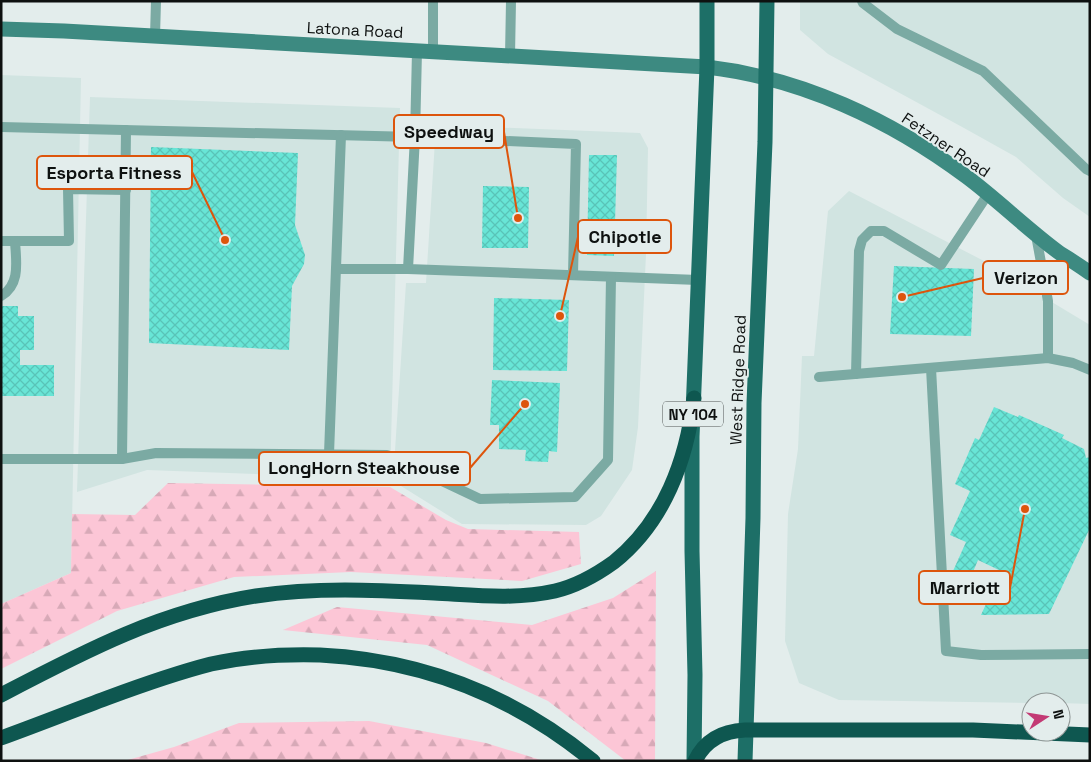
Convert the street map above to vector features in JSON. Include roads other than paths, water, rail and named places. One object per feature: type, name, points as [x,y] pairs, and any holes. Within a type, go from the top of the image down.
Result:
[{"type":"highway","points":[[1,695],[80,654],[151,623],[255,596],[289,592],[341,590],[514,596],[554,591],[576,584],[598,573],[620,557],[638,538],[660,508],[676,475],[684,450],[694,398]]},
{"type":"highway","points":[[1,738],[184,671],[213,664],[274,656],[340,656],[377,661],[422,671],[490,695],[526,713],[591,759]]},
{"type":"highway","points":[[695,761],[702,749],[717,737],[730,732],[746,730],[973,730],[1090,735]]},
{"type":"main road","name":"NY 104","points":[[695,761],[692,532],[694,398],[707,67],[707,1]]},
{"type":"main road","name":"West Ridge Road","points":[[745,761],[767,1]]},
{"type":"street","name":"Latona Road","points":[[1,29],[707,67]]},
{"type":"street","name":"Fetzner Road","points":[[707,67],[728,69],[787,83],[832,100],[904,135],[948,163],[1060,253],[1090,273]]},
{"type":"lane","points":[[155,36],[156,1]]},
{"type":"lane","points":[[433,1],[434,52]]},
{"type":"lane","points":[[510,56],[511,1]]},
{"type":"lane","points":[[862,1],[897,29],[982,71],[1090,171]]},
{"type":"lane","points":[[408,270],[415,137],[417,51]]},
{"type":"lane","points":[[1,127],[415,137],[576,144],[573,275]]},
{"type":"lane","points":[[122,459],[126,130]]},
{"type":"lane","points":[[329,454],[341,136]]},
{"type":"lane","points":[[1,241],[69,241],[68,189],[126,190]]},
{"type":"lane","points":[[856,374],[859,252],[862,240],[871,231],[884,231],[940,265],[988,194]]},
{"type":"lane","points":[[1036,234],[1048,301],[1048,358]]},
{"type":"lane","points":[[1,296],[10,288],[15,280],[14,241]]},
{"type":"lane","points":[[336,269],[698,280]]},
{"type":"lane","points":[[1,459],[122,459],[156,453],[387,455],[480,498],[575,497],[608,460],[612,277]]},
{"type":"lane","points":[[819,377],[1048,358],[1073,363],[1090,370]]},
{"type":"lane","points":[[931,368],[946,651],[981,654],[1090,654]]},
{"type":"place","name":"Speedway","points":[[518,218]]},
{"type":"place","name":"Esporta Fitness","points":[[225,240]]},
{"type":"place","name":"Verizon","points":[[902,297]]},
{"type":"place","name":"Chipotle","points":[[560,316]]},
{"type":"place","name":"LongHorn Steakhouse","points":[[525,404]]},
{"type":"place","name":"Marriott","points":[[1025,509]]}]
